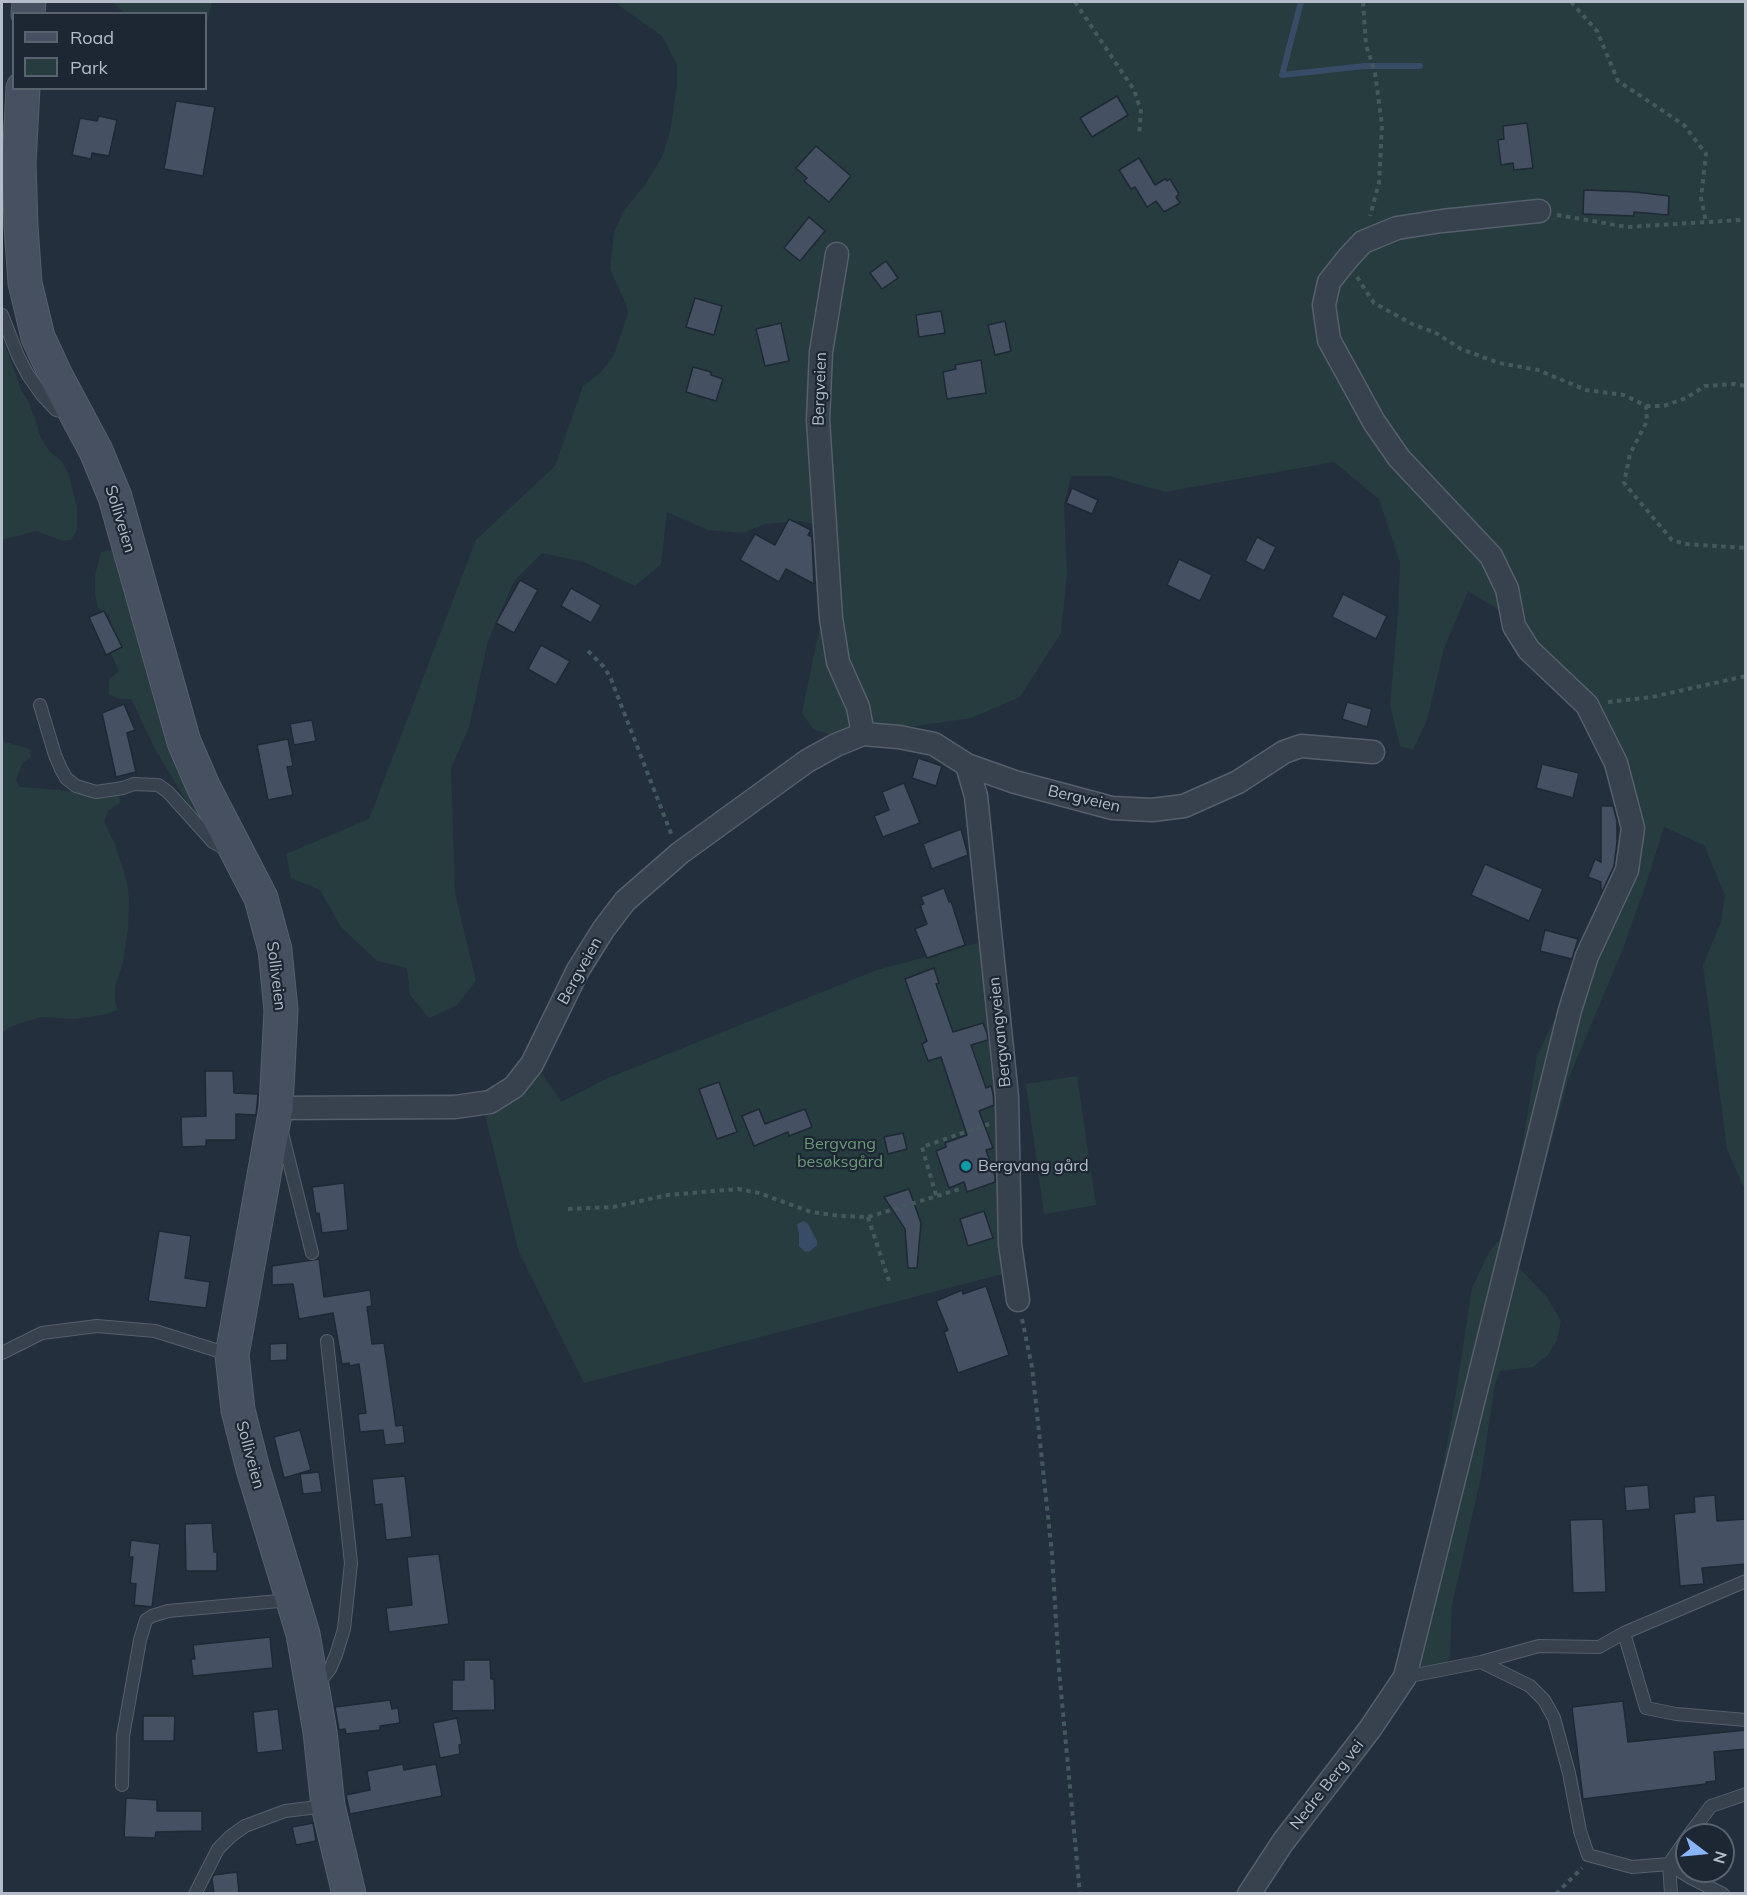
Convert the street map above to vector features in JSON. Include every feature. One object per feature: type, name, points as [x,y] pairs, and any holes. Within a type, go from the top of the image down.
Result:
[{"type":"street","name":"Solliveien","points":[[23,90],[19,163],[25,283],[38,336],[56,376],[96,451],[115,497],[184,742],[203,786],[261,898],[275,950],[281,1010],[276,1108],[232,1355],[238,1410],[253,1469],[303,1634],[320,1732],[328,1806],[348,1893]]},
{"type":"street","points":[[1405,1677],[1570,1010],[1587,956],[1627,870],[1633,828],[1616,763],[1587,705],[1528,650],[1514,626],[1507,589],[1491,555],[1399,458],[1374,422],[1329,340],[1324,305],[1329,282],[1363,242],[1397,228],[1539,211]]},
{"type":"street","name":"Bergveien","points":[[837,254],[821,352],[818,420],[831,618],[838,662],[858,707],[863,735]]},
{"type":"street","name":"Bergveien","points":[[276,1108],[455,1107],[490,1102],[514,1087],[532,1064],[578,970],[603,930],[625,901],[680,853],[807,761],[836,745],[863,735],[899,737],[934,744],[967,765],[1014,782],[1102,805],[1152,810],[1184,806],[1238,782],[1284,752],[1301,746],[1373,752]]},
{"type":"street","name":"Bergvangveien","points":[[967,765],[976,796],[1006,1086],[1010,1244],[1018,1300]]},
{"type":"street","name":"Nedre Berg vei","points":[[1250,1893],[1283,1842],[1370,1729],[1405,1677]]},
{"type":"lane","points":[[2,315],[18,356],[42,395],[56,410],[64,412],[74,410]]},
{"type":"lane","points":[[40,705],[58,762],[66,778],[76,786],[96,792],[134,784],[158,785],[168,792],[213,842],[224,849],[237,852]]},
{"type":"lane","points":[[276,1108],[312,1253]]},
{"type":"lane","points":[[2,1353],[42,1333],[97,1326],[155,1331],[232,1355]]},
{"type":"lane","points":[[312,1685],[322,1679],[330,1669],[336,1655],[346,1617],[351,1563],[327,1341]]},
{"type":"lane","points":[[1405,1677],[1481,1662],[1539,1646],[1599,1647],[1624,1633],[1746,1581]]},
{"type":"lane","points":[[122,1785],[123,1736],[140,1640],[146,1620],[168,1611],[293,1600]]},
{"type":"lane","points":[[1624,1633],[1646,1708],[1676,1714],[1746,1720]]},
{"type":"lane","points":[[1481,1662],[1530,1686],[1544,1700],[1554,1718],[1569,1773],[1580,1831],[1588,1855],[1632,1867],[1669,1864],[1691,1878],[1723,1893]]},
{"type":"lane","points":[[1698,1823],[1711,1806],[1746,1794]]},
{"type":"lane","points":[[195,1893],[218,1850],[231,1836],[245,1826],[285,1811],[328,1806]]},
{"type":"lane","points":[[1671,1893],[1669,1864],[1675,1855]]},
{"type":"path","points":[[1075,2],[1134,90],[1141,111],[1139,136]]},
{"type":"path","points":[[1363,2],[1366,45],[1375,73],[1382,125],[1379,183],[1363,242],[1357,276],[1374,303],[1412,324],[1436,333],[1461,349],[1499,363],[1538,370],[1586,390],[1624,395],[1647,406],[1664,406],[1686,398],[1705,386],[1734,384],[1746,386]]},
{"type":"path","points":[[1570,2],[1597,31],[1618,81],[1684,125],[1706,153],[1701,198],[1706,222]]},
{"type":"path","points":[[1539,211],[1627,227],[1746,218]]},
{"type":"path","points":[[1647,406],[1647,421],[1630,454],[1624,483],[1672,540],[1685,544],[1746,548]]},
{"type":"path","points":[[588,651],[605,668],[611,679],[680,853]]},
{"type":"path","points":[[1587,705],[1652,697],[1746,676]]},
{"type":"path","points":[[936,1195],[922,1147],[978,1127],[1007,1120]]},
{"type":"path","points":[[568,1209],[613,1207],[668,1195],[738,1190],[759,1193],[811,1212],[868,1217],[963,1188]]},
{"type":"path","points":[[868,1217],[889,1281]]},
{"type":"path","points":[[1018,1300],[1032,1366],[1047,1507],[1059,1670],[1080,1893]]},
{"type":"path","points":[[1556,1893],[1585,1866],[1588,1855]]},
{"type":"green space","points":[[112,2],[212,2],[207,23],[207,12],[123,12]]},
{"type":"green space","points":[[614,2],[1745,2],[1745,1190],[1727,1149],[1703,965],[1721,922],[1725,895],[1704,845],[1664,827],[1622,951],[1568,1080],[1531,1216],[1519,1268],[1546,1296],[1561,1321],[1557,1340],[1548,1355],[1533,1367],[1500,1371],[1495,1384],[1481,1477],[1452,1605],[1450,1656],[1442,1678],[1413,1669],[1426,1563],[1472,1288],[1489,1252],[1504,1234],[1515,1190],[1537,1056],[1600,924],[1628,831],[1599,725],[1502,612],[1468,591],[1444,649],[1427,720],[1413,750],[1400,746],[1390,705],[1400,562],[1379,499],[1334,462],[1165,492],[1109,476],[1071,476],[1064,505],[1067,574],[1061,633],[1020,697],[971,718],[839,737],[813,729],[802,713],[825,601],[832,529],[802,521],[765,524],[743,533],[708,530],[667,512],[661,564],[635,586],[584,562],[542,553],[514,581],[488,641],[469,727],[451,768],[455,893],[476,981],[457,1005],[429,1018],[410,995],[407,968],[377,961],[341,927],[320,890],[291,878],[286,854],[369,819],[476,540],[555,466],[583,386],[601,372],[614,355],[628,313],[610,269],[614,232],[623,212],[646,183],[662,157],[670,132],[677,84],[677,65],[662,36]]},
{"type":"green space","points":[[2,336],[41,438],[50,452],[62,462],[69,475],[77,508],[77,530],[71,540],[63,541],[36,531],[2,540]]},
{"type":"green space","points":[[112,550],[122,566],[207,825],[191,809],[155,749],[131,699],[119,699],[109,694],[109,679],[119,671],[105,641],[113,629],[109,615],[98,608],[95,576],[101,552]]},
{"type":"green space","points":[[2,741],[30,749],[31,757],[22,764],[16,780],[20,787],[83,792],[103,797],[119,795],[120,803],[108,811],[104,822],[115,844],[127,882],[129,900],[128,930],[123,962],[115,988],[117,1010],[107,1014],[75,1019],[41,1017],[12,1026],[2,1032]]},
{"type":"green space","name":"Bergvang besøksgård","points":[[982,942],[1010,1272],[584,1383],[519,1252],[484,1111],[539,1069],[561,1102],[608,1078],[877,970]]},
{"type":"green space","points":[[1077,1076],[1096,1205],[1044,1214],[1026,1084]]},
{"type":"water","points":[[804,1221],[817,1241],[817,1245],[809,1252],[799,1246],[797,1224]]},
{"type":"building","points":[[1117,96],[1128,115],[1092,137],[1080,118]]},
{"type":"building","points":[[176,101],[215,107],[203,176],[164,169]]},
{"type":"building","points":[[99,116],[117,120],[109,156],[92,153],[91,159],[72,155],[80,118],[97,121]]},
{"type":"building","points":[[1527,123],[1533,168],[1514,170],[1513,163],[1501,165],[1498,140],[1504,139],[1503,126]]},
{"type":"building","points":[[816,146],[851,176],[829,202],[804,181],[807,178],[796,168]]},
{"type":"building","points":[[1139,158],[1155,185],[1165,179],[1167,181],[1170,179],[1179,194],[1176,197],[1180,203],[1164,212],[1156,201],[1147,207],[1135,187],[1131,189],[1119,170]]},
{"type":"building","points":[[1584,190],[1669,196],[1668,215],[1634,212],[1634,216],[1583,214]]},
{"type":"building","points":[[809,217],[825,231],[800,261],[784,248]]},
{"type":"building","points":[[886,261],[898,278],[882,289],[870,273]]},
{"type":"building","points":[[695,298],[722,306],[714,335],[686,327]]},
{"type":"building","points":[[941,311],[945,333],[919,337],[916,315]]},
{"type":"building","points":[[1005,321],[1011,351],[995,355],[988,325]]},
{"type":"building","points":[[781,323],[789,361],[765,366],[756,329]]},
{"type":"building","points":[[981,360],[986,393],[947,399],[943,372],[956,369],[955,365]]},
{"type":"building","points":[[693,367],[711,372],[711,375],[723,379],[716,401],[686,392]]},
{"type":"building","points":[[1072,488],[1098,500],[1092,514],[1066,503]]},
{"type":"building","points":[[789,519],[811,530],[808,535],[812,537],[814,584],[786,569],[779,582],[740,560],[755,534],[775,545]]},
{"type":"building","points":[[1257,537],[1276,547],[1264,571],[1245,561]]},
{"type":"building","points":[[1179,559],[1212,575],[1200,601],[1167,585]]},
{"type":"building","points":[[520,580],[538,590],[514,633],[496,623]]},
{"type":"building","points":[[571,588],[601,605],[591,623],[561,606]]},
{"type":"building","points":[[1343,594],[1387,616],[1376,639],[1332,617]]},
{"type":"building","points":[[104,611],[122,647],[106,655],[89,617]]},
{"type":"building","points":[[541,645],[570,661],[556,685],[528,669]]},
{"type":"building","points":[[1347,702],[1372,709],[1367,727],[1342,719]]},
{"type":"building","points":[[124,704],[135,730],[127,733],[136,772],[116,777],[102,713]]},
{"type":"building","points":[[312,720],[316,741],[294,745],[290,724]]},
{"type":"building","points":[[288,739],[293,766],[287,767],[293,795],[268,800],[257,745]]},
{"type":"building","points":[[918,758],[942,766],[936,786],[912,778]]},
{"type":"building","points":[[1542,764],[1579,773],[1573,798],[1536,788]]},
{"type":"building","points":[[904,783],[920,823],[883,837],[874,816],[889,810],[882,792]]},
{"type":"building","points":[[1601,806],[1613,806],[1617,821],[1617,842],[1614,866],[1601,894],[1601,882],[1588,877],[1595,859],[1601,862]]},
{"type":"building","points":[[961,829],[968,855],[932,869],[923,844]]},
{"type":"building","points":[[1485,864],[1543,889],[1529,921],[1471,895]]},
{"type":"building","points":[[944,888],[949,902],[951,901],[965,945],[927,958],[915,929],[927,924],[920,905],[924,904],[921,897]]},
{"type":"building","points":[[1545,930],[1578,939],[1572,959],[1540,951]]},
{"type":"building","points":[[934,968],[939,983],[936,984],[953,1032],[983,1023],[987,1033],[988,1040],[971,1045],[986,1088],[991,1086],[993,1093],[994,1105],[979,1111],[993,1148],[986,1150],[995,1182],[967,1192],[964,1182],[949,1188],[936,1151],[946,1147],[945,1143],[967,1135],[941,1057],[928,1061],[922,1044],[927,1041],[905,979]]},
{"type":"building","points":[[205,1071],[233,1071],[234,1093],[258,1094],[256,1115],[236,1114],[236,1140],[206,1140],[206,1146],[182,1147],[181,1117],[206,1116]]},
{"type":"building","points":[[719,1082],[737,1132],[717,1139],[699,1089]]},
{"type":"building","points":[[759,1109],[765,1124],[805,1109],[812,1127],[789,1136],[788,1132],[754,1146],[742,1116]]},
{"type":"building","points":[[903,1133],[907,1149],[888,1154],[884,1137]]},
{"type":"building","points":[[344,1183],[348,1230],[322,1233],[319,1213],[316,1214],[312,1187]]},
{"type":"building","points":[[909,1189],[921,1223],[917,1268],[908,1268],[905,1229],[884,1197]]},
{"type":"building","points":[[984,1211],[993,1238],[968,1246],[960,1219]]},
{"type":"building","points":[[159,1231],[191,1236],[185,1278],[210,1282],[206,1308],[148,1301]]},
{"type":"building","points":[[319,1259],[324,1297],[370,1290],[372,1306],[367,1307],[372,1344],[384,1343],[396,1426],[403,1425],[405,1443],[385,1445],[383,1430],[360,1432],[358,1414],[366,1413],[359,1364],[350,1366],[349,1363],[342,1364],[333,1313],[299,1319],[293,1284],[272,1285],[272,1266]]},
{"type":"building","points":[[986,1286],[1009,1355],[958,1373],[944,1332],[948,1330],[936,1301],[962,1290],[963,1294]]},
{"type":"building","points":[[287,1343],[287,1360],[270,1361],[270,1344]]},
{"type":"building","points":[[300,1430],[311,1470],[284,1478],[274,1437]]},
{"type":"building","points":[[319,1472],[322,1492],[303,1494],[300,1474]]},
{"type":"building","points":[[405,1476],[412,1537],[386,1540],[382,1504],[375,1505],[372,1479]]},
{"type":"building","points":[[1648,1485],[1650,1509],[1626,1511],[1624,1487]]},
{"type":"building","points":[[1715,1495],[1717,1521],[1746,1519],[1746,1564],[1702,1568],[1704,1584],[1680,1586],[1674,1514],[1695,1512],[1694,1497]]},
{"type":"building","points":[[1603,1519],[1606,1592],[1573,1593],[1570,1520]]},
{"type":"building","points":[[212,1523],[214,1552],[217,1552],[217,1571],[186,1571],[185,1524]]},
{"type":"building","points":[[131,1540],[160,1544],[152,1607],[134,1605],[136,1584],[130,1583],[133,1557],[129,1557]]},
{"type":"building","points":[[439,1554],[449,1624],[389,1632],[386,1608],[412,1605],[407,1557]]},
{"type":"building","points":[[270,1637],[273,1668],[193,1676],[191,1659],[195,1659],[193,1645]]},
{"type":"building","points":[[464,1660],[490,1660],[491,1679],[494,1679],[495,1710],[452,1711],[452,1680],[464,1680]]},
{"type":"building","points":[[390,1700],[392,1709],[398,1708],[400,1723],[380,1726],[380,1730],[346,1734],[345,1729],[339,1730],[335,1707]]},
{"type":"building","points":[[1623,1701],[1628,1742],[1746,1730],[1746,1749],[1714,1752],[1716,1781],[1583,1799],[1572,1707]]},
{"type":"building","points":[[278,1709],[283,1750],[257,1753],[253,1712]]},
{"type":"building","points":[[143,1716],[175,1716],[174,1741],[143,1741]]},
{"type":"building","points":[[457,1718],[462,1744],[459,1745],[460,1754],[440,1758],[433,1723]]},
{"type":"building","points":[[403,1764],[404,1770],[436,1764],[442,1796],[350,1814],[346,1795],[370,1790],[367,1771]]},
{"type":"building","points":[[126,1798],[157,1800],[157,1811],[202,1811],[202,1831],[156,1832],[155,1838],[124,1837]]},
{"type":"building","points":[[313,1823],[316,1841],[296,1845],[292,1827]]},
{"type":"building","points":[[237,1872],[239,1893],[214,1893],[212,1879],[214,1875]]},
{"type":"waterway","points":[[1301,2],[1282,75],[1365,66],[1420,66]]},
{"type":"place","name":"Bergvang gård","points":[[966,1166]]}]
